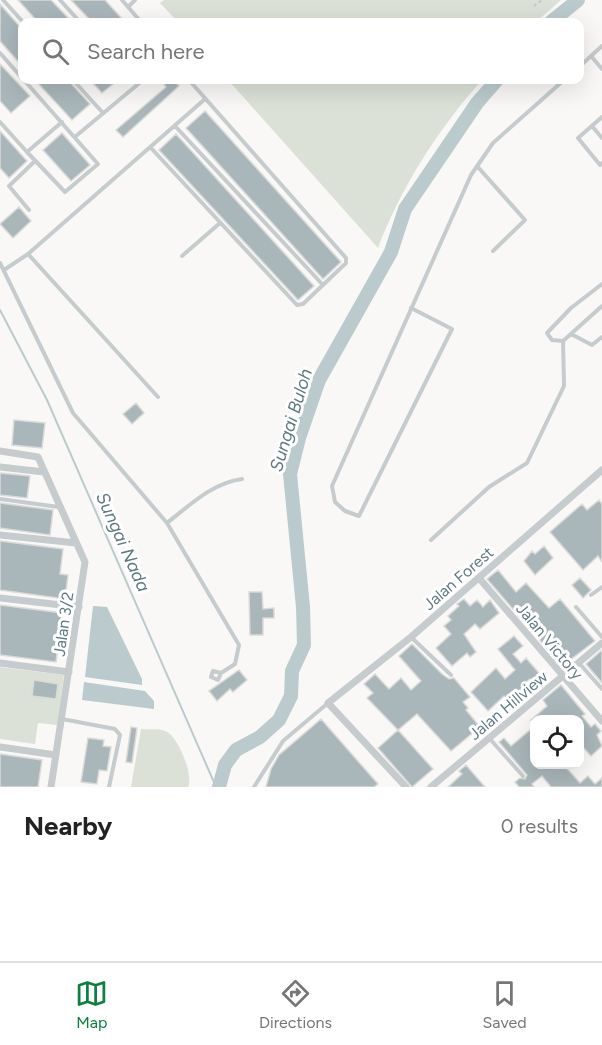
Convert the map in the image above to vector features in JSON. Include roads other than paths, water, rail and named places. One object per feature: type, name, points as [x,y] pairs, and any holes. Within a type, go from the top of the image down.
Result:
[{"type":"street","points":[[0,451],[38,457],[44,472],[0,467]]},
{"type":"street","name":"Jalan Forest","points":[[328,703],[411,637],[602,470]]},
{"type":"street","name":"Jalan 3/2","points":[[44,472],[85,562],[51,787]]},
{"type":"street","points":[[0,535],[76,543]]},
{"type":"street","name":"Jalan Victory","points":[[479,578],[602,721]]},
{"type":"street","points":[[0,598],[79,607]]},
{"type":"street","name":"Jalan Hillview","points":[[431,787],[602,643]]},
{"type":"street","points":[[0,663],[69,672]]},
{"type":"street","points":[[328,703],[406,787]]},
{"type":"street","points":[[0,747],[56,755]]},
{"type":"lane","points":[[3,0],[19,18]]},
{"type":"lane","points":[[60,0],[76,18]]},
{"type":"lane","points":[[122,0],[138,18]]},
{"type":"lane","points":[[128,6],[135,0]]},
{"type":"lane","points":[[584,62],[602,46]]},
{"type":"lane","points":[[0,53],[18,73]]},
{"type":"lane","points":[[591,56],[602,69]]},
{"type":"lane","points":[[0,122],[61,190],[69,191],[98,164],[76,136],[28,84]]},
{"type":"lane","points":[[77,84],[103,113]]},
{"type":"lane","points":[[151,148],[297,305],[303,304],[345,265],[346,258],[192,84]]},
{"type":"lane","points":[[411,308],[452,329],[359,516],[335,502],[332,486],[411,308],[477,166],[493,143],[559,84]]},
{"type":"lane","points":[[76,136],[136,85]]},
{"type":"lane","points":[[4,270],[28,254],[205,99]]},
{"type":"lane","points":[[602,117],[578,138],[600,165],[602,163]]},
{"type":"lane","points":[[27,152],[63,122]]},
{"type":"lane","points":[[175,126],[323,285]]},
{"type":"lane","points":[[592,126],[602,138]]},
{"type":"lane","points":[[29,210],[9,186],[35,161]]},
{"type":"lane","points":[[477,166],[525,220],[493,250]]},
{"type":"lane","points":[[182,256],[220,223]]},
{"type":"lane","points":[[28,254],[158,397]]},
{"type":"lane","points":[[0,263],[73,413],[167,523],[239,645],[235,664],[221,673]]},
{"type":"lane","points":[[602,284],[571,308],[548,333],[552,340],[563,341],[602,306]]},
{"type":"lane","points":[[571,334],[592,345],[602,337]]},
{"type":"lane","points":[[431,540],[489,488],[527,463],[564,386],[563,341]]},
{"type":"lane","points":[[167,523],[210,490],[228,481],[242,479]]},
{"type":"lane","points":[[0,499],[60,507]]},
{"type":"lane","points":[[591,595],[602,587]]},
{"type":"lane","points":[[576,607],[602,637]]},
{"type":"lane","points":[[411,637],[452,675]]},
{"type":"lane","points":[[579,663],[602,689]]},
{"type":"lane","points":[[254,787],[283,741],[328,703]]},
{"type":"lane","points":[[62,719],[115,729],[120,735],[109,787]]},
{"type":"lane","points":[[489,738],[523,776]]},
{"type":"waterway","name":"Sungai Buloh","points":[[556,18],[578,0]]},
{"type":"waterway","name":"Sungai Buloh","points":[[219,787],[225,765],[236,750],[260,737],[279,720],[291,696],[292,671],[304,645],[303,607],[290,474],[299,438],[319,380],[391,252],[405,209],[477,103],[494,84]]},
{"type":"waterway","name":"Sungai Nada","points":[[0,310],[47,400],[216,787]]}]
